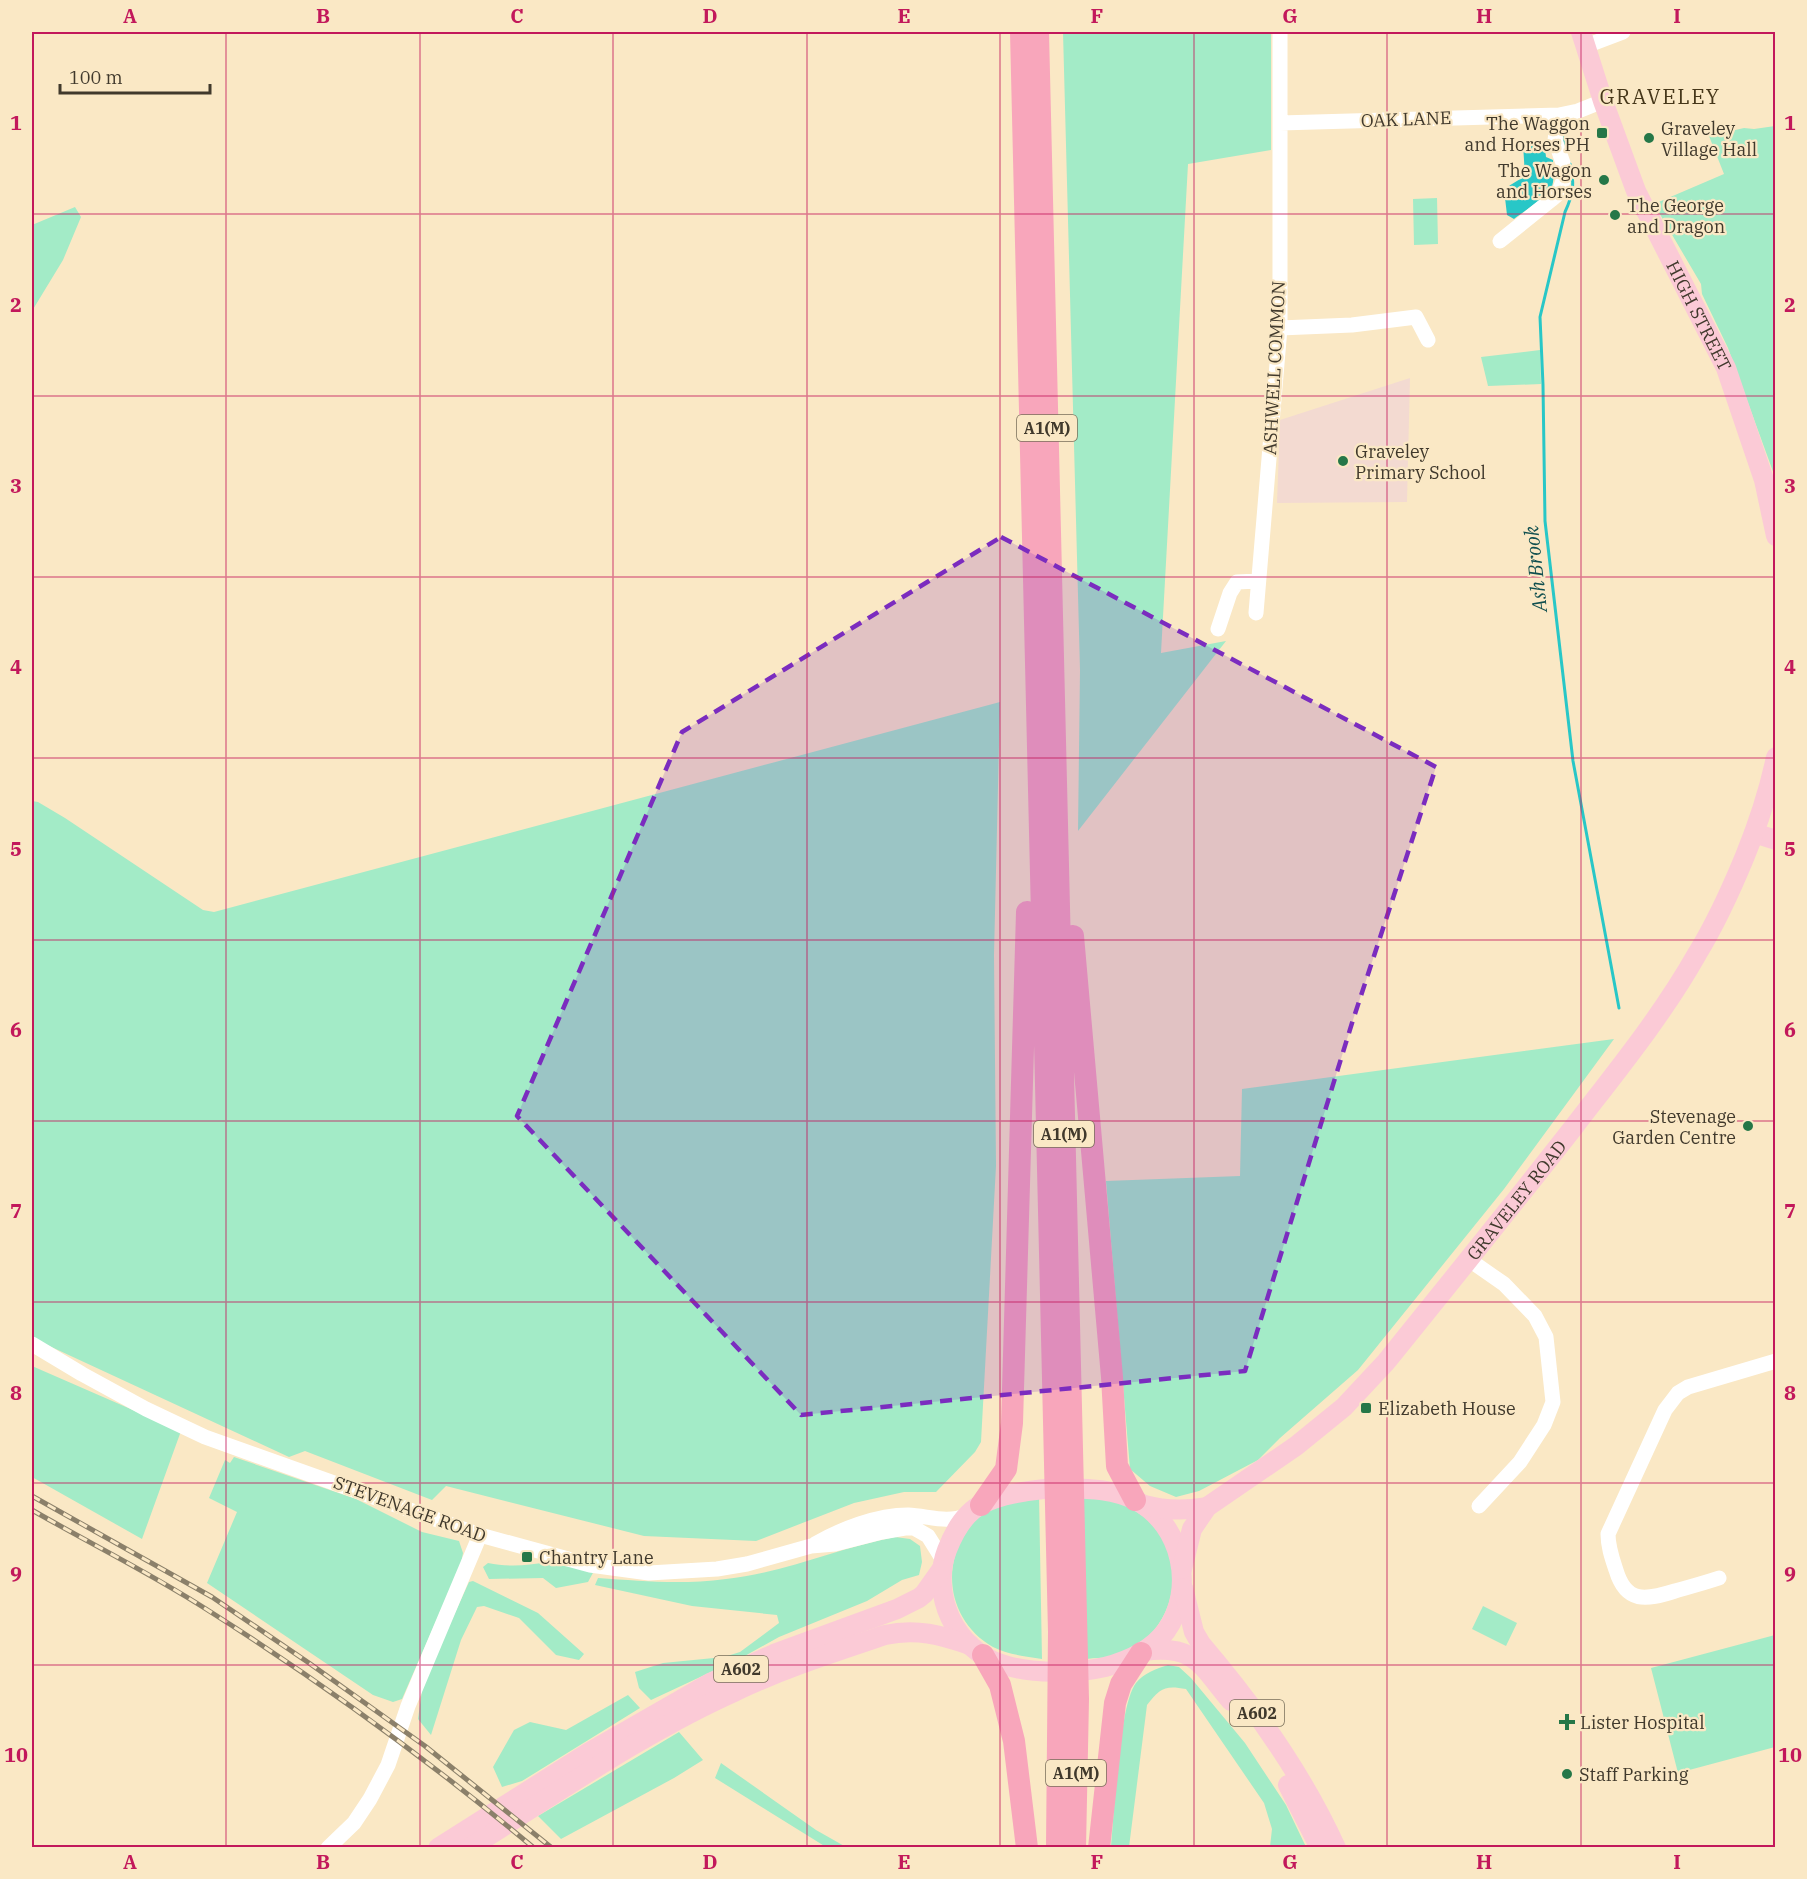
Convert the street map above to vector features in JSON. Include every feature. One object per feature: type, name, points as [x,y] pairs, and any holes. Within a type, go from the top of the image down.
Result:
[{"type":"highway","name":"A1(M)","points":[[1020,32],[1037,777],[1063,1443]]},
{"type":"highway","name":"A1(M)","points":[[1038,32],[1058,824],[1064,1519],[1068,1700],[1075,1848]]},
{"type":"highway","points":[[974,1510],[1006,1469],[1012,1423],[1024,970],[1030,842],[1037,777]]},
{"type":"highway","name":"A1(M)","points":[[1058,824],[1076,967],[1112,1377],[1117,1466],[1140,1503]]},
{"type":"highway","points":[[976,1650],[1000,1685],[1014,1741],[1027,1848]]},
{"type":"highway","points":[[1099,1848],[1115,1703],[1121,1684],[1143,1652]]},
{"type":"highway","name":"A1(M)","points":[[1057,1848],[1068,1700]]},
{"type":"main road","name":"HIGH STREET","points":[[1583,39],[1636,191],[1726,368],[1764,480],[1776,536]]},
{"type":"main road","points":[[1776,757],[1771,784],[1754,833],[1776,840]]},
{"type":"main road","name":"GRAVELEY ROAD","points":[[1143,1652],[1166,1631],[1173,1619],[1179,1603],[1182,1575],[1192,1529],[1207,1507],[1296,1446],[1344,1407],[1386,1362],[1616,1072],[1673,993],[1715,922],[1754,833]]},
{"type":"main road","name":"GRAVELEY ROAD","points":[[974,1510],[1022,1492],[1053,1488],[1104,1490],[1162,1510],[1207,1507]]},
{"type":"main road","points":[[1140,1503],[1159,1518],[1170,1533],[1178,1548],[1182,1575]]},
{"type":"main road","points":[[974,1510],[951,1539],[942,1565],[941,1592],[957,1629],[976,1650],[999,1664],[1016,1668],[1066,1672],[1103,1667],[1143,1652]]},
{"type":"main road","name":"A602","points":[[453,1845],[684,1706],[712,1682],[774,1654],[904,1605],[924,1594],[942,1565]]},
{"type":"main road","name":"A602","points":[[1182,1575],[1194,1632],[1201,1644],[1257,1713],[1300,1780],[1336,1848]]},
{"type":"main road","name":"A602","points":[[684,1706],[902,1631],[941,1635],[976,1650]]},
{"type":"main road","name":"A602","points":[[1143,1652],[1167,1649],[1181,1651],[1200,1664],[1245,1718],[1289,1786],[1320,1848]]},
{"type":"street","name":"ASHWELL COMMON","points":[[1256,613],[1280,328],[1280,32]]},
{"type":"street","points":[[1583,39],[1623,32]]},
{"type":"street","name":"OAK LANE","points":[[1280,123],[1559,115],[1603,101]]},
{"type":"street","points":[[1500,241],[1558,194],[1562,185],[1563,163],[1555,140],[1559,115]]},
{"type":"street","points":[[1280,328],[1352,325],[1416,317],[1428,340]]},
{"type":"street","points":[[1218,629],[1230,593],[1237,582],[1258,581]]},
{"type":"street","points":[[1468,1259],[1504,1284],[1535,1316],[1545,1337],[1553,1402],[1544,1425],[1521,1462],[1479,1506]]},
{"type":"street","name":"STEVENAGE ROAD","points":[[32,1344],[137,1404],[206,1437],[480,1535],[590,1565],[649,1573],[717,1569],[747,1564],[812,1546],[835,1544],[894,1529],[914,1528],[932,1540],[942,1565]]},
{"type":"street","points":[[1719,1578],[1655,1597],[1636,1596],[1629,1593],[1620,1582],[1609,1548],[1608,1534],[1665,1410],[1678,1393],[1688,1387],[1776,1361]]},
{"type":"street","name":"STEVENAGE ROAD","points":[[812,1546],[833,1534],[889,1517],[922,1516],[949,1520],[974,1510]]},
{"type":"street","points":[[328,1848],[354,1822],[370,1799],[388,1765],[408,1706],[480,1535]]},
{"type":"highlighted area","points":[[1001,537],[1436,767],[1352,1023],[1245,1371],[801,1415],[517,1116],[682,732]]},
{"type":"shaded area","name":"Graveley Primary School","points":[[1410,378],[1407,502],[1277,503],[1280,420]]},
{"type":"green space","points":[[1063,32],[1271,32],[1271,150],[1188,164],[1161,653],[1226,641],[1078,831],[1080,670]]},
{"type":"green space","points":[[1775,126],[1775,477],[1728,348],[1702,294],[1701,284],[1654,204],[1724,174],[1709,136],[1744,128]]},
{"type":"green space","points":[[1437,198],[1438,244],[1414,245],[1413,199]]},
{"type":"green space","points":[[75,207],[81,217],[63,260],[32,311],[32,225]]},
{"type":"green space","points":[[1540,350],[1541,384],[1488,386],[1481,357]]},
{"type":"green space","points":[[1000,702],[994,955],[996,1166],[981,1442],[975,1452],[936,1492],[904,1492],[854,1503],[756,1541],[644,1536],[446,1486],[432,1500],[305,1451],[289,1457],[32,1338],[32,801],[38,802],[65,818],[203,910],[214,912]]},
{"type":"green space","points":[[1614,1039],[1504,1189],[1358,1370],[1258,1460],[1199,1491],[1176,1497],[1150,1486],[1130,1469],[1106,1181],[1240,1176],[1242,1089]]},
{"type":"green space","points":[[32,1366],[181,1431],[142,1539],[32,1477]]},
{"type":"green space","points":[[234,1457],[356,1499],[422,1532],[459,1541],[463,1553],[461,1564],[402,1699],[393,1702],[373,1695],[207,1583],[237,1512],[209,1498],[225,1460],[230,1463]]},
{"type":"green space","points":[[1080,1494],[1114,1500],[1138,1511],[1148,1519],[1166,1545],[1173,1577],[1167,1609],[1159,1624],[1148,1636],[1135,1647],[1120,1654],[1084,1659]]},
{"type":"green space","points":[[1039,1495],[1042,1659],[1005,1652],[980,1638],[961,1613],[952,1584],[952,1569],[956,1554],[962,1539],[977,1517],[995,1506]]},
{"type":"green space","points":[[895,1537],[910,1539],[920,1546],[922,1562],[919,1575],[902,1580],[867,1601],[779,1637],[743,1657],[651,1700],[639,1688],[635,1672],[663,1663],[724,1657],[740,1652],[779,1623],[777,1615],[692,1606],[595,1585],[598,1578],[677,1582],[748,1576]]},
{"type":"green space","points":[[546,1562],[594,1571],[588,1582],[556,1588],[543,1578],[489,1579],[483,1567],[488,1563],[517,1566]]},
{"type":"green space","points":[[473,1581],[538,1613],[584,1654],[579,1660],[556,1655],[519,1618],[484,1606],[477,1607],[461,1640],[431,1735],[418,1719],[423,1683],[469,1582]]},
{"type":"green space","points":[[1483,1606],[1517,1623],[1506,1646],[1472,1629]]},
{"type":"green space","points":[[1775,1635],[1775,1747],[1678,1773],[1651,1668]]},
{"type":"green space","points":[[1168,1665],[1179,1667],[1191,1678],[1245,1743],[1286,1805],[1306,1847],[1270,1847],[1272,1829],[1264,1803],[1186,1689],[1173,1687],[1160,1691],[1147,1705],[1129,1847],[1111,1848],[1121,1736],[1130,1695],[1136,1683],[1143,1677]]},
{"type":"green space","points":[[628,1695],[640,1708],[522,1781],[502,1787],[493,1767],[514,1730],[530,1722],[566,1730]]},
{"type":"green space","points":[[679,1732],[703,1760],[674,1778],[561,1839],[538,1816]]},
{"type":"green space","points":[[721,1763],[816,1830],[846,1847],[826,1847],[715,1778]]},
{"type":"water","points":[[1523,144],[1545,148],[1546,157],[1553,160],[1553,182],[1551,189],[1544,196],[1514,219],[1507,215],[1504,189],[1525,176]]},
{"type":"waterway","name":"Ash Brook","points":[[1566,127],[1564,135],[1566,149]]},
{"type":"waterway","name":"Ash Brook","points":[[1570,164],[1573,183],[1570,200],[1565,212],[1540,317],[1545,521],[1573,761],[1619,1008]]},
{"type":"railway","points":[[32,1496],[212,1597],[425,1746],[552,1848]]},
{"type":"railway","points":[[32,1510],[185,1596],[291,1664],[415,1753],[534,1848]]},
{"type":"place","name":"The Waggon and Horses PH","points":[[1602,133]]},
{"type":"place","name":"Graveley Village Hall","points":[[1649,138]]},
{"type":"place","name":"The Wagon and Horses","points":[[1604,180]]},
{"type":"place","name":"The George and Dragon","points":[[1615,215]]},
{"type":"place","name":"Graveley Primary School","points":[[1343,461]]},
{"type":"place","name":"Stevenage Garden Centre","points":[[1748,1126]]},
{"type":"place","name":"Elizabeth House","points":[[1366,1408]]},
{"type":"place","name":"Chantry Lane","points":[[527,1557]]},
{"type":"place","name":"Lister Hospital","points":[[1567,1722]]},
{"type":"place","name":"Staff Parking","points":[[1567,1774]]},
{"type":"district","name":"GRAVELEY","points":[[1660,96]]}]
